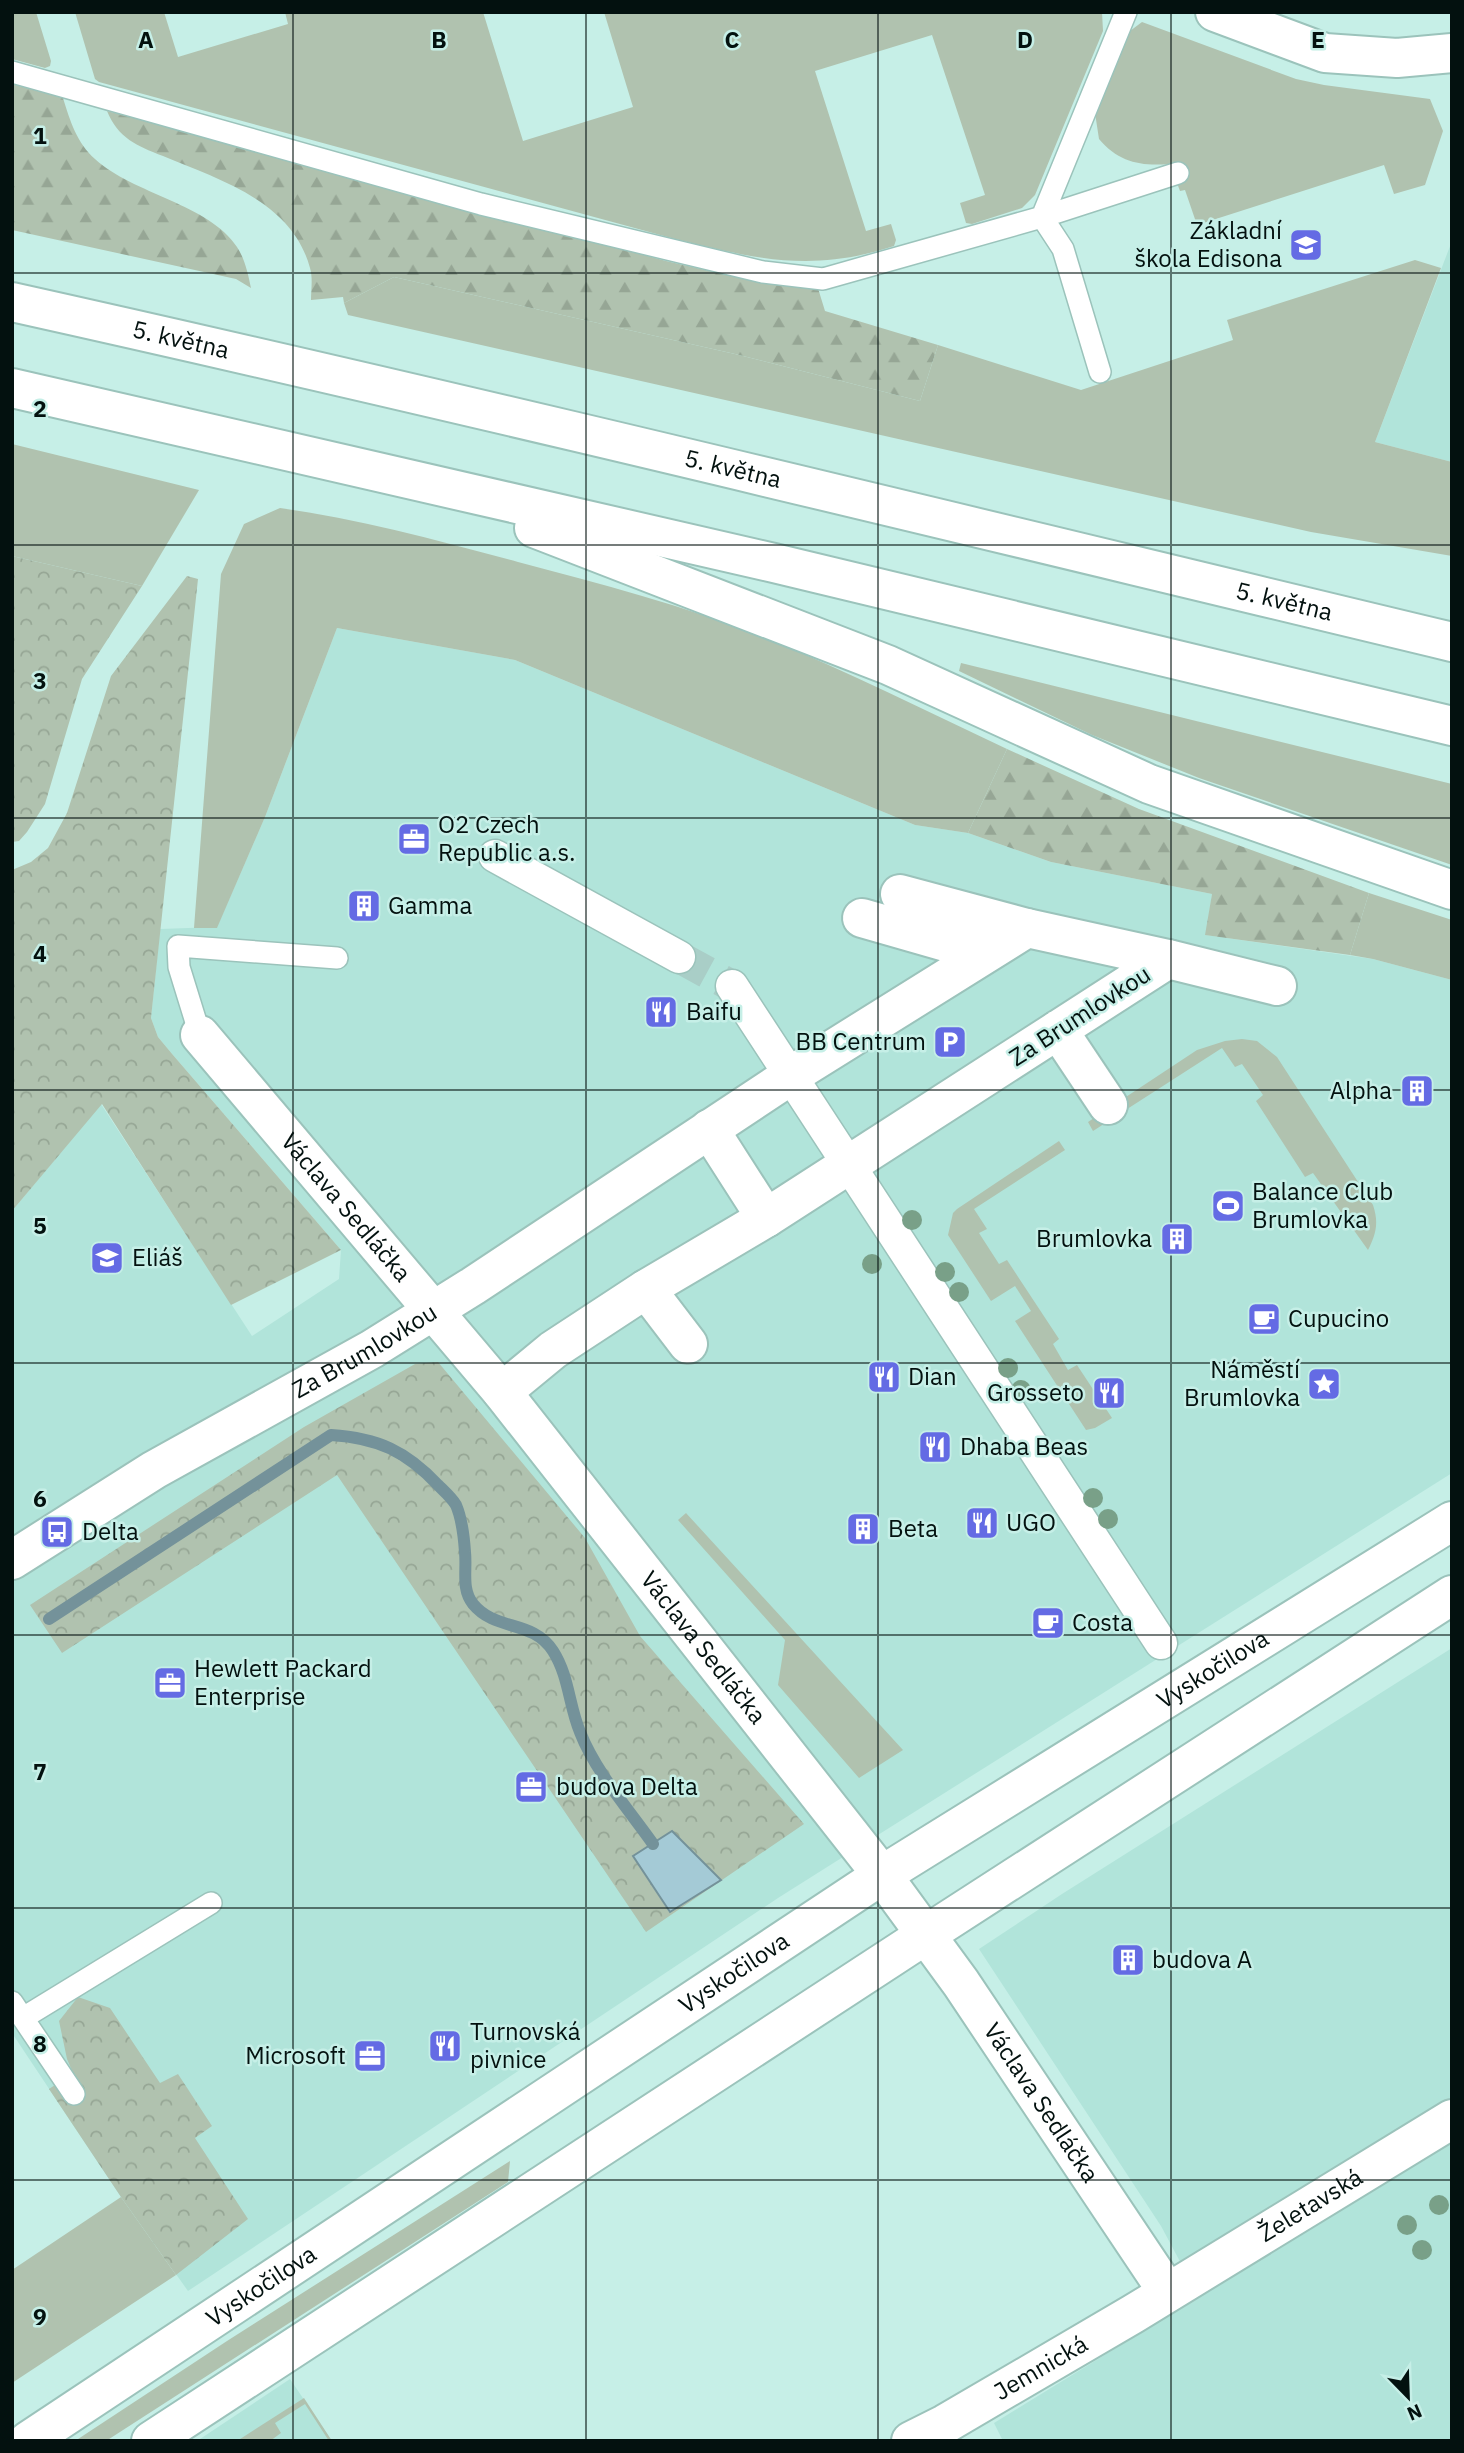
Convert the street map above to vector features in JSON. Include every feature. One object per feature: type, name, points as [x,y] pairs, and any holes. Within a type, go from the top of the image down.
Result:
[{"type":"main road","points":[[1215,12],[1325,53],[1397,58],[1452,53]]},
{"type":"main road","name":"5. května","points":[[12,302],[784,481],[1452,642]]},
{"type":"main road","points":[[12,388],[814,573],[1452,726]]},
{"type":"main road","points":[[408,479],[888,665],[1149,784],[1452,890]]},
{"type":"main road","points":[[900,894],[1027,928]]},
{"type":"main road","points":[[862,918],[984,953]]},
{"type":"main road","name":"Za Brumlovkou","points":[[12,1560],[154,1470],[372,1349],[804,1067],[1027,928],[1168,959]]},
{"type":"main road","points":[[1168,959],[1277,986]]},
{"type":"main road","name":"Za Brumlovkou","points":[[502,1392],[553,1350],[655,1283],[766,1218],[1168,959]]},
{"type":"main road","points":[[1058,1030],[1108,1105]]},
{"type":"main road","name":"Václava Sedláčka","points":[[200,1035],[502,1392],[882,1875],[927,1934],[1167,2291]]},
{"type":"main road","points":[[709,1129],[766,1218]]},
{"type":"main road","points":[[655,1283],[696,1337]]},
{"type":"main road","name":"Vyskočilova","points":[[28,2441],[882,1875],[1452,1521]]},
{"type":"main road","points":[[151,2441],[1452,1595]]},
{"type":"main road","name":"Želetavská","points":[[1167,2291],[1452,2119]]},
{"type":"main road","name":"Jemnická","points":[[911,2441],[950,2433],[1167,2291]]},
{"type":"street","points":[[495,856],[679,957]]},
{"type":"street","points":[[732,986],[804,1067],[1161,1643]]},
{"type":"lane","points":[[1042,217],[1126,12]]},
{"type":"lane","points":[[12,72],[481,204],[763,272],[823,278],[1042,217],[1178,173]]},
{"type":"lane","points":[[1042,217],[1063,249],[1100,372]]},
{"type":"lane","points":[[200,1035],[179,967],[178,946],[337,958]]},
{"type":"lane","points":[[74,2094],[18,2010],[211,1903]]},
{"type":"shaded area","points":[[1452,241],[1452,462],[1375,442]]},
{"type":"shaded area","points":[[337,628],[515,660],[915,825],[968,833],[1051,862],[1212,894],[1206,935],[1373,959],[1452,980],[1452,1473],[778,1898],[188,2291],[121,2197],[12,2033],[12,1211],[101,1104],[252,1336],[339,1279],[341,1250],[158,1037],[151,1018],[160,929],[217,927],[265,817]]},
{"type":"shaded area","points":[[1452,1648],[1452,2441],[1003,2441],[994,2423],[1199,2297],[1161,2226],[979,1949]]},
{"type":"shaded area","points":[[290,2379],[332,2441],[197,2441]]},
{"type":"green space","points":[[12,12],[36,12],[51,61],[50,66],[45,68],[12,59]]},
{"type":"green space","points":[[75,12],[164,12],[178,57],[288,24],[285,12],[483,12],[523,141],[633,107],[604,12],[1102,12],[1103,31],[1035,195],[1022,208],[972,224],[966,223],[960,203],[985,195],[932,35],[815,71],[866,231],[891,224],[896,240],[894,246],[864,254],[810,261],[758,257],[675,239],[99,82],[95,79]]},
{"type":"green space","points":[[1142,22],[1296,79],[1430,99],[1443,131],[1425,185],[1394,194],[1384,165],[1197,225],[1185,190],[1180,191],[1177,183],[1180,178],[1179,163],[1156,165],[1125,159],[1107,148],[1099,139],[1095,113],[1126,34]]},
{"type":"green space","points":[[12,84],[63,98],[79,139],[95,159],[129,181],[190,209],[224,232],[242,256],[251,288],[236,279],[12,230]]},
{"type":"green space","points":[[107,111],[304,161],[666,261],[741,278],[817,285],[825,311],[938,345],[920,401],[735,354],[394,277],[344,303],[343,297],[311,300],[311,272],[301,245],[271,209],[230,184],[129,140],[117,128]]},
{"type":"green space","points":[[1415,260],[1441,268],[1375,442],[1452,462],[1452,556],[1311,532],[348,315],[344,303],[394,277],[735,354],[920,401],[938,345],[1081,390],[1233,340],[1227,320]]},
{"type":"green space","points":[[12,444],[199,490],[142,586],[12,556]]},
{"type":"green space","points":[[280,508],[370,524],[430,539],[612,587],[705,616],[827,664],[1007,749],[968,833],[915,825],[515,660],[337,628],[265,817],[217,928],[194,928],[221,574],[244,524]]},
{"type":"green space","points":[[12,556],[142,586],[82,679],[45,804],[27,832],[19,841],[12,842]]},
{"type":"green space","points":[[187,576],[198,579],[151,1018],[158,1037],[341,1250],[231,1305],[102,1104],[12,1211],[12,870],[31,862],[48,848],[67,813],[111,676]]},
{"type":"green space","points":[[961,663],[1452,784],[1452,865],[1199,778],[1092,735],[959,671]]},
{"type":"green space","points":[[1007,749],[1139,809],[1369,893],[1350,955],[1205,935],[1212,894],[1051,862],[968,833]]},
{"type":"green space","points":[[1369,893],[1452,920],[1452,980],[1350,955]]},
{"type":"green space","points":[[1242,1039],[1257,1041],[1277,1057],[1373,1205],[1376,1228],[1368,1250],[1313,1173],[1305,1177],[1256,1101],[1263,1095],[1242,1064],[1235,1067],[1222,1048],[1093,1131],[1088,1122],[1197,1050]]},
{"type":"green space","points":[[1059,1141],[1065,1150],[974,1209],[987,1229],[979,1233],[999,1264],[1007,1260],[1059,1339],[1053,1344],[1068,1370],[1077,1365],[1112,1418],[1086,1430],[1015,1321],[1031,1311],[1015,1286],[991,1301],[948,1235],[953,1213],[957,1209]]},
{"type":"green space","points":[[438,1362],[585,1538],[640,1636],[804,1824],[646,1932],[337,1475],[62,1653],[30,1605],[304,1427],[415,1364]],"holes":[[[672,1832],[669,1912],[633,1856]]]},
{"type":"green space","points":[[686,1513],[903,1750],[859,1778],[778,1685],[785,1640],[678,1520]]},
{"type":"green space","points":[[78,1997],[110,2008],[160,2083],[178,2074],[212,2126],[195,2138],[248,2219],[176,2275],[49,2089],[73,2073],[67,2059],[59,2021]]},
{"type":"green space","points":[[510,2161],[508,2182],[106,2441],[75,2441],[227,2341]]},
{"type":"green space","points":[[121,2197],[176,2275],[12,2383],[12,2270]]},
{"type":"green space","points":[[304,2398],[332,2441],[329,2441],[305,2404],[275,2423],[281,2433],[270,2441],[237,2441]]},
{"type":"water","points":[[672,1831],[721,1880],[670,1912],[633,1856]]},
{"type":"waterway","points":[[49,1619],[331,1435],[377,1443],[414,1463],[454,1502],[462,1528],[469,1598],[482,1613],[535,1634],[553,1651],[586,1747],[603,1776],[653,1844]]},
{"type":"tunnel","points":[[679,957],[732,986]]},
{"type":"place","name":"Základní škola Edisona","points":[[1306,245]]},
{"type":"place","name":"O2 Czech Republic a.s.","points":[[414,839]]},
{"type":"place","name":"Gamma","points":[[364,906]]},
{"type":"place","name":"Baifu","points":[[661,1012]]},
{"type":"place","name":"BB Centrum","points":[[950,1042]]},
{"type":"place","name":"Alpha","points":[[1417,1091]]},
{"type":"place","name":"Balance Club Brumlovka","points":[[1228,1206]]},
{"type":"place","name":"Brumlovka","points":[[1177,1239]]},
{"type":"place","name":"Eliáš","points":[[107,1258]]},
{"type":"place","name":"Cupucino","points":[[1264,1319]]},
{"type":"place","name":"Dian","points":[[884,1377]]},
{"type":"place","name":"Náměstí Brumlovka","points":[[1324,1384]]},
{"type":"place","name":"Grosseto","points":[[1109,1393]]},
{"type":"place","name":"Dhaba Beas","points":[[935,1447]]},
{"type":"place","name":"UGO","points":[[982,1523]]},
{"type":"place","name":"Beta","points":[[863,1529]]},
{"type":"place","name":"Delta","points":[[57,1532]]},
{"type":"place","name":"Costa","points":[[1048,1623]]},
{"type":"place","name":"Hewlett Packard Enterprise","points":[[170,1683]]},
{"type":"place","name":"budova Delta","points":[[531,1787]]},
{"type":"place","name":"budova A","points":[[1128,1960]]},
{"type":"place","name":"Turnovská pivnice","points":[[445,2046]]},
{"type":"place","name":"Microsoft","points":[[370,2056]]}]
